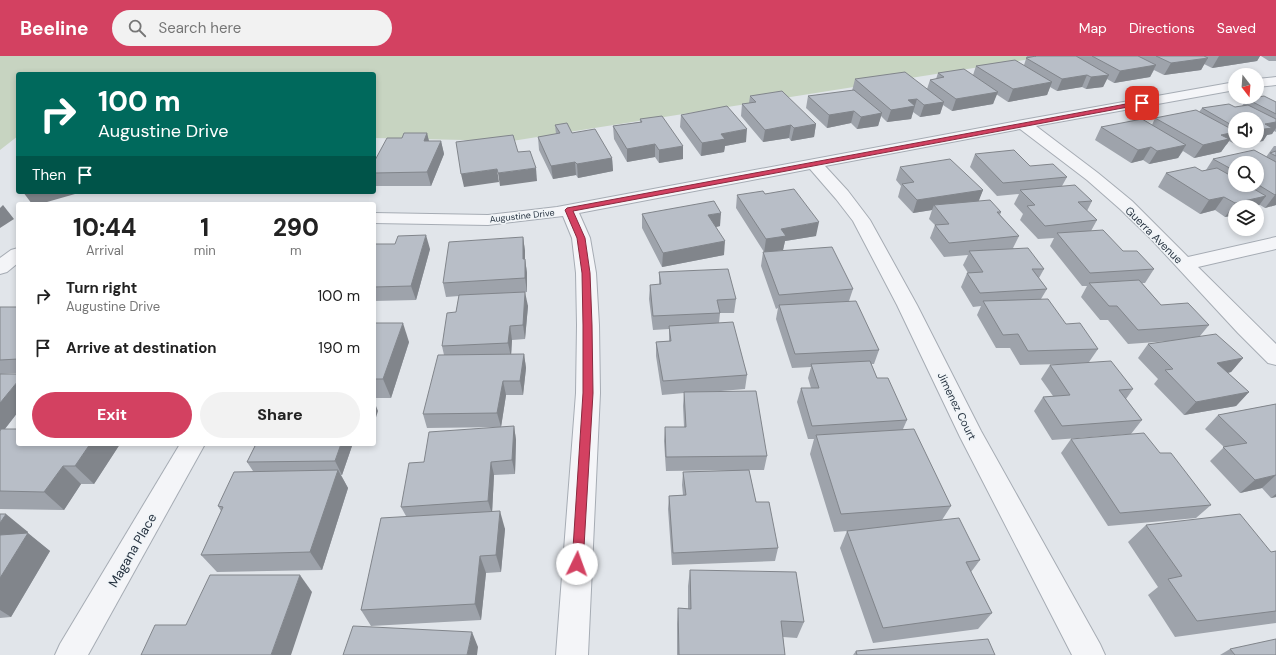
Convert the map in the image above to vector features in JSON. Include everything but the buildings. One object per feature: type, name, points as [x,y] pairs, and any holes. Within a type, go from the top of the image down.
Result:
[{"type":"street","points":[[1264,82],[1276,81]]},
{"type":"street","name":"Augustine Drive","points":[[376,218],[488,220],[520,218],[1228,87]]},
{"type":"street","name":"Guerra Avenue","points":[[1023,124],[1086,171],[1121,201],[1156,234],[1227,310],[1276,357]]},
{"type":"street","name":"Jimenez Court","points":[[814,164],[842,196],[864,226],[907,306],[972,437],[1089,655]]},
{"type":"street","points":[[569,210],[581,238],[586,273],[588,333],[588,393],[572,655]]},
{"type":"street","points":[[1183,264],[1276,243]]},
{"type":"street","points":[[0,268],[16,256]]},
{"type":"street","name":"Magana Place","points":[[71,655],[192,446]]},
{"type":"green space","points":[[0,56],[1050,56],[512,141],[376,138],[376,72],[16,72],[16,138],[0,150]]},
{"type":"route","points":[[577,564],[588,393],[588,325],[586,273],[581,238],[569,210],[1023,124],[1142,103]]}]
